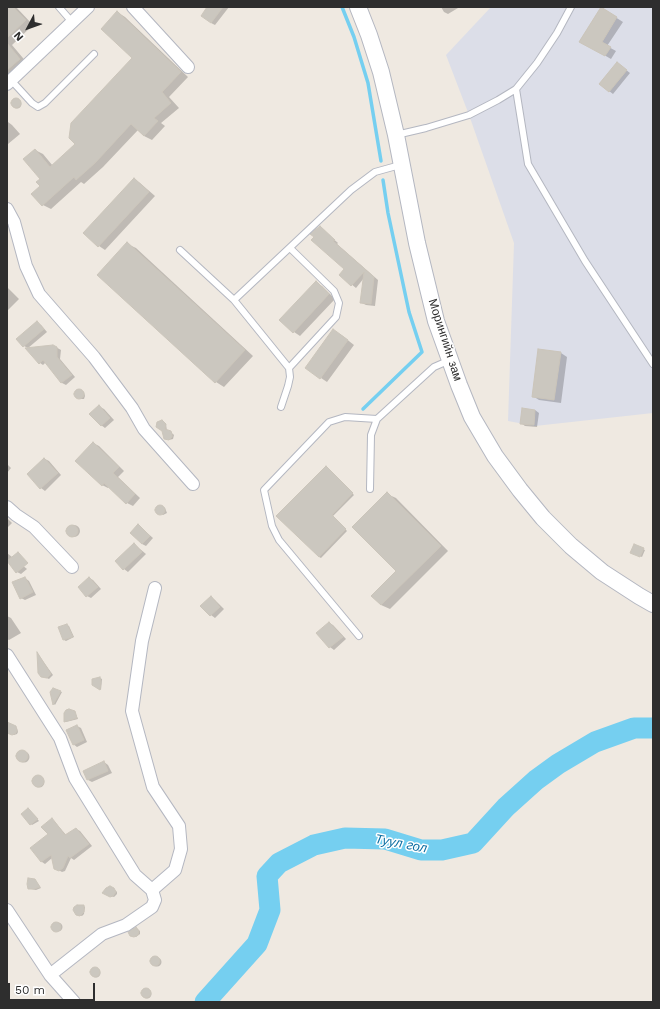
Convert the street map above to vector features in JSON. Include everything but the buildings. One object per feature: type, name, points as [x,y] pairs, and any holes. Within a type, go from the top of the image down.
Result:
[{"type":"main road","name":"Морингийн зам","points":[[358,7],[381,72],[434,313],[472,417],[495,456],[524,495],[544,518],[577,551],[602,572],[653,604]]},
{"type":"street","points":[[9,82],[88,7]]},
{"type":"street","points":[[133,7],[188,67]]},
{"type":"street","points":[[7,209],[14,222],[26,266],[39,294],[94,357],[132,408],[144,429],[192,484]]},
{"type":"street","points":[[7,507],[34,527],[72,567]]},
{"type":"street","points":[[152,890],[175,870],[181,849],[179,826],[153,787],[132,710],[142,641],[155,588]]},
{"type":"street","points":[[7,655],[60,738],[75,778],[135,875],[152,890],[155,900],[152,907],[126,924],[102,934],[50,975]]},
{"type":"street","points":[[7,910],[50,975],[74,1002]]},
{"type":"lane","points":[[59,7],[72,22]]},
{"type":"lane","points":[[396,135],[469,115],[516,89],[537,63],[557,33],[571,7]]},
{"type":"lane","points":[[9,82],[38,107],[45,104],[94,54]]},
{"type":"lane","points":[[516,89],[528,164],[585,260],[653,364]]},
{"type":"lane","points":[[234,300],[351,190],[375,172],[402,164]]},
{"type":"lane","points":[[289,368],[336,316],[339,302],[334,292],[290,248]]},
{"type":"lane","points":[[180,250],[234,300],[289,368],[290,377],[281,407]]},
{"type":"lane","points":[[370,490],[372,435],[377,419],[434,367],[450,360]]},
{"type":"lane","points":[[360,636],[279,540],[272,526],[264,490],[329,422],[345,417],[377,419]]},
{"type":"shaded area","points":[[491,7],[653,7],[653,413],[535,426],[508,421],[514,243],[469,115],[446,55]]},
{"type":"waterway","points":[[342,7],[354,37],[368,83],[381,161]]},
{"type":"waterway","points":[[363,409],[422,352],[409,312],[388,213],[383,180]]},
{"type":"waterway","name":"Туул гол","points":[[205,1002],[257,944],[270,910],[267,876],[279,863],[314,845],[345,838],[385,839],[421,850],[442,850],[473,843],[506,807],[536,780],[558,764],[595,742],[634,728],[653,728]]}]
